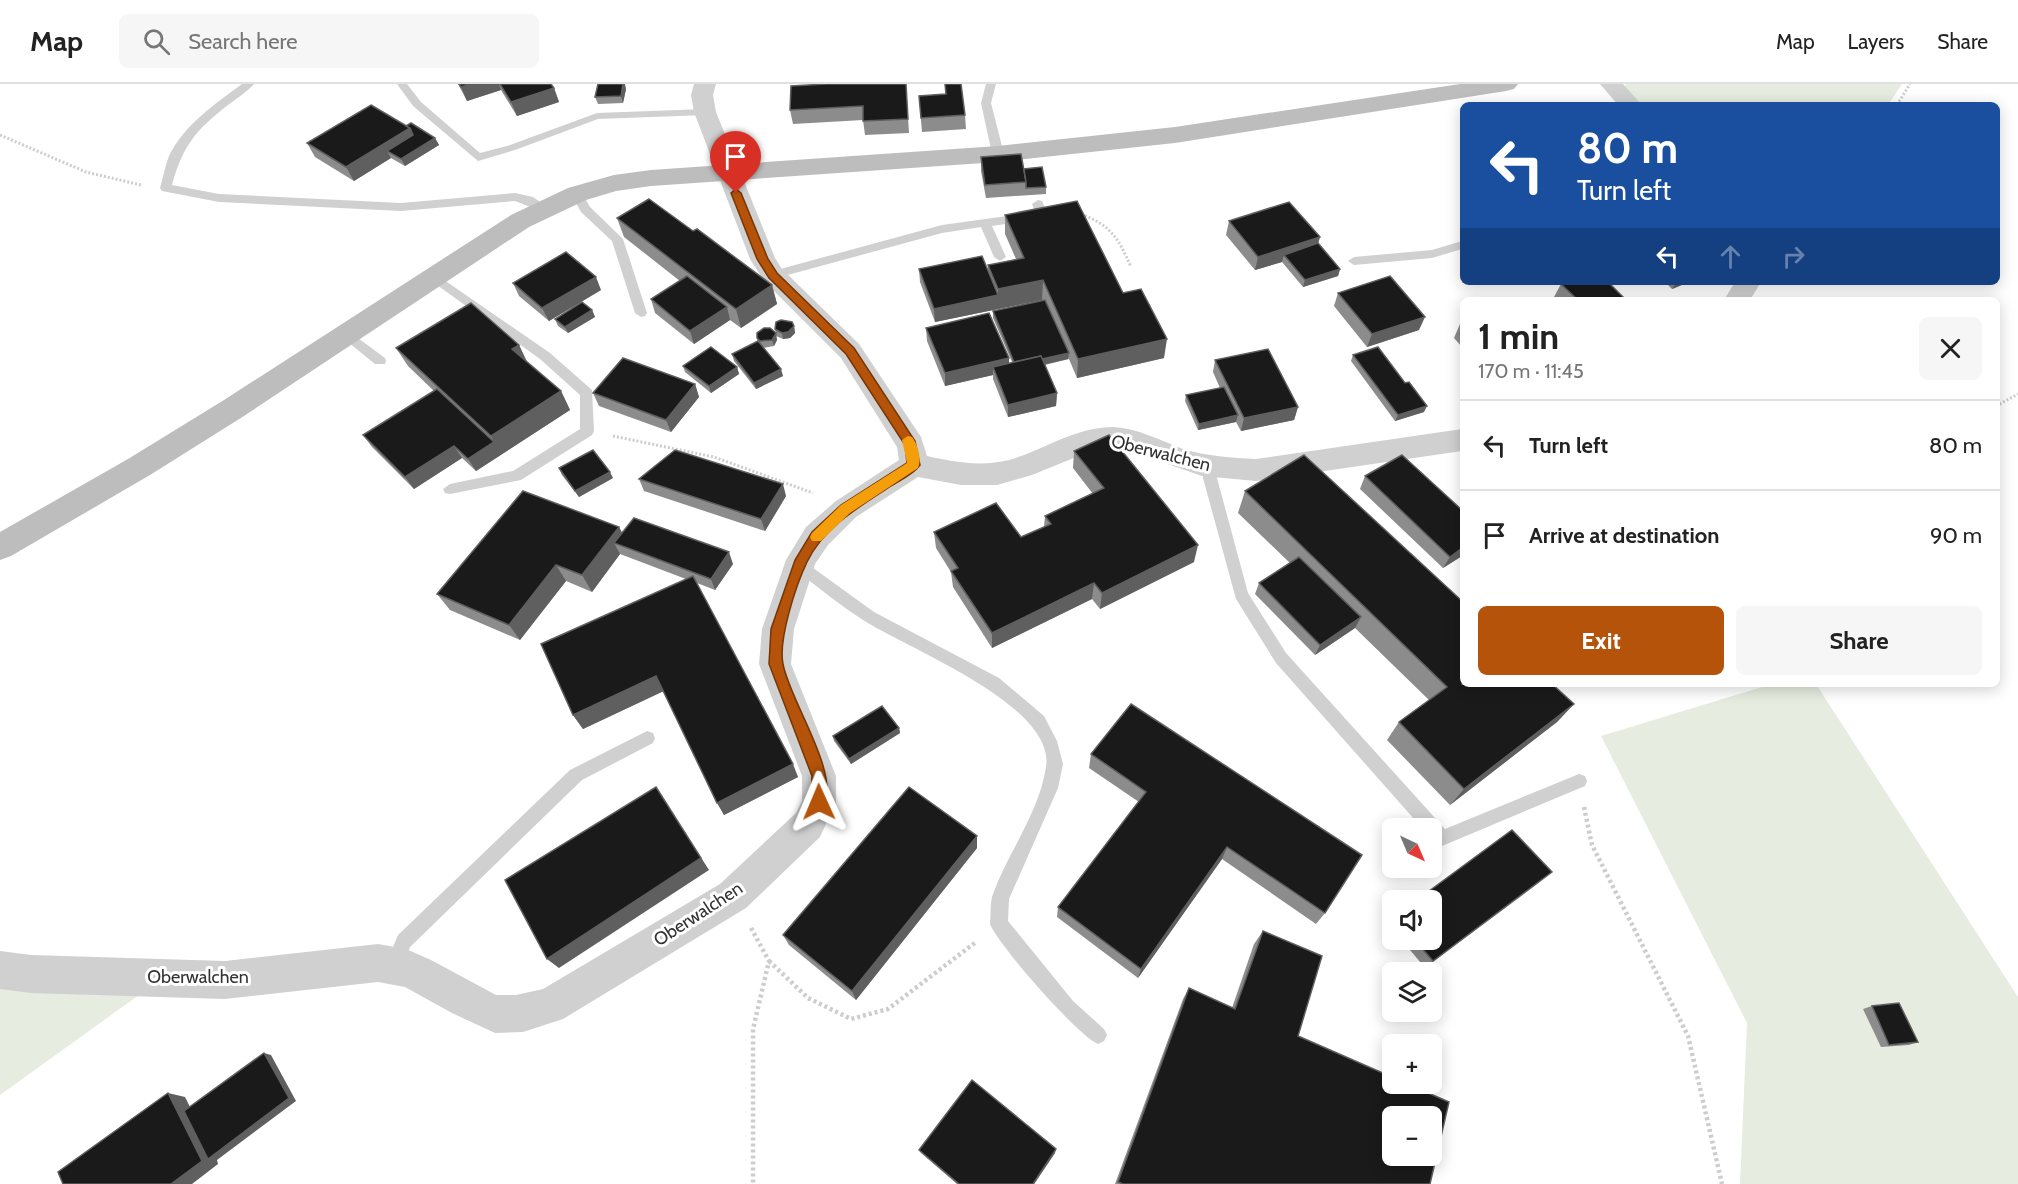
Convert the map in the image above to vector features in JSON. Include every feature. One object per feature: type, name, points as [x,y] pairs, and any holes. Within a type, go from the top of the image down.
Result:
[{"type":"main road","points":[[0,547],[139,467],[543,208],[577,194],[631,181],[727,171],[998,154],[1175,135],[1506,84]]},
{"type":"street","points":[[705,84],[702,95],[705,112],[763,259],[773,275],[850,351],[911,445],[914,465]]},
{"type":"street","points":[[1611,84],[1628,102]]},
{"type":"street","name":"Oberwalchen","points":[[0,970],[31,974],[225,980],[378,963],[395,964],[416,970],[469,1002],[495,1014],[522,1013],[550,1006],[733,896],[808,825],[819,802],[819,776],[776,664],[778,629],[798,568],[817,536],[846,509],[914,465],[977,476],[1008,472],[1078,443],[1096,438],[1117,438],[1184,460],[1211,466],[1256,470],[1460,440]]},
{"type":"lane","points":[[249,84],[216,109],[188,135],[175,158],[166,188],[219,198],[401,207],[515,197],[529,200],[543,208]]},
{"type":"lane","points":[[402,84],[417,104],[478,157],[511,148],[597,116],[705,112]]},
{"type":"lane","points":[[990,84],[986,103],[998,154]]},
{"type":"lane","points":[[577,194],[585,209],[617,239],[641,313]]},
{"type":"lane","points":[[773,275],[942,229],[985,223],[1040,209]]},
{"type":"lane","points":[[985,223],[1000,257]]},
{"type":"lane","points":[[1354,261],[1432,254],[1460,246]]},
{"type":"lane","points":[[434,277],[545,356],[587,393],[587,431],[516,476],[450,489]]},
{"type":"lane","points":[[346,335],[380,361]]},
{"type":"lane","points":[[1211,466],[1210,478],[1241,595],[1281,658],[1442,838],[1579,781]]},
{"type":"lane","points":[[798,568],[804,569],[868,616],[994,684],[1038,721],[1049,741],[1054,764],[1050,788],[1000,899],[999,924],[1066,1007],[1098,1035]]},
{"type":"lane","points":[[395,964],[404,941],[576,775],[647,738]]},
{"type":"path","points":[[1899,102],[1911,84]]},
{"type":"path","points":[[0,135],[46,157],[104,178],[166,188]]},
{"type":"path","points":[[1040,209],[1073,212],[1096,220],[1115,232],[1131,267]]},
{"type":"path","points":[[2000,404],[2018,394]]},
{"type":"path","points":[[587,431],[714,456],[829,499],[846,509]]},
{"type":"path","points":[[1579,781],[1592,845],[1688,1036],[1722,1184]]},
{"type":"path","points":[[733,896],[769,961],[808,998],[850,1019],[888,1009],[999,924]]},
{"type":"path","points":[[753,1184],[753,1029],[769,961]]},
{"type":"shaded area","points":[[1626,84],[1902,84],[1890,102],[1635,102],[1623,89]]},
{"type":"shaded area","points":[[1762,687],[1818,687],[2018,997],[2018,1184],[1740,1184],[1747,1023],[1601,736]]},
{"type":"shaded area","points":[[0,974],[157,982],[0,1095]]},
{"type":"building","points":[[500,84],[551,84],[554,88],[511,102]]},
{"type":"building","points":[[598,84],[623,84],[621,96],[595,97]]},
{"type":"building","points":[[906,84],[908,119],[863,121],[863,106],[790,110],[791,86]]},
{"type":"building","points":[[945,84],[961,84],[965,115],[921,118],[919,96],[946,94]]},
{"type":"building","points":[[371,105],[410,128],[346,167],[307,143]]},
{"type":"building","points":[[411,123],[435,138],[401,159],[387,151],[413,135],[410,128],[406,126]]},
{"type":"building","points":[[1021,154],[1026,182],[985,185],[981,157]]},
{"type":"building","points":[[1042,167],[1046,187],[1026,188],[1024,169]]},
{"type":"building","points":[[649,199],[693,231],[697,229],[772,285],[736,309],[617,218]]},
{"type":"building","points":[[1077,201],[1123,293],[1141,289],[1167,339],[1078,359],[1043,280],[998,289],[988,265],[1024,258],[1005,215]]},
{"type":"building","points":[[1289,202],[1320,237],[1258,257],[1229,221]]},
{"type":"building","points":[[1318,243],[1340,269],[1305,280],[1284,255]]},
{"type":"building","points":[[566,252],[596,277],[542,308],[513,283]]},
{"type":"building","points":[[982,256],[998,295],[934,309],[919,269]]},
{"type":"building","points":[[687,276],[727,307],[690,331],[651,299]]},
{"type":"building","points":[[1390,276],[1425,317],[1372,334],[1338,293]]},
{"type":"building","points":[[1562,285],[1611,285],[1623,297],[1575,297]]},
{"type":"building","points":[[1045,300],[1069,353],[1014,362],[993,311]]},
{"type":"building","points":[[582,302],[592,310],[565,327],[555,319]]},
{"type":"building","points":[[471,303],[519,345],[512,349],[561,391],[491,436],[396,348]]},
{"type":"building","points":[[989,313],[1009,358],[945,373],[926,328]]},
{"type":"building","points":[[781,320],[792,322],[794,326],[788,332],[782,333],[775,329],[776,322]]},
{"type":"building","points":[[764,328],[770,328],[776,333],[772,340],[760,341],[757,338],[757,333]]},
{"type":"building","points":[[758,341],[781,369],[754,383],[732,354]]},
{"type":"building","points":[[711,347],[737,367],[709,386],[683,366]]},
{"type":"building","points":[[1378,347],[1405,383],[1409,382],[1427,406],[1398,415],[1353,355]]},
{"type":"building","points":[[1268,349],[1298,407],[1244,418],[1215,360]]},
{"type":"building","points":[[1041,356],[1057,393],[1008,405],[993,367]]},
{"type":"building","points":[[623,358],[695,384],[666,420],[593,393]]},
{"type":"building","points":[[1224,387],[1238,415],[1199,424],[1186,395]]},
{"type":"building","points":[[437,389],[494,442],[468,459],[454,446],[405,477],[363,435]]},
{"type":"building","points":[[1109,435],[1198,545],[1102,593],[1094,583],[992,633],[951,571],[958,568],[934,532],[996,503],[1021,537],[1051,524],[1045,516],[1104,488],[1074,451]]},
{"type":"building","points":[[593,450],[610,472],[575,491],[559,468]]},
{"type":"building","points":[[675,450],[783,484],[761,519],[639,479]]},
{"type":"building","points":[[1304,455],[1460,599],[1460,687],[1555,687],[1574,704],[1464,789],[1399,722],[1447,687],[1245,491]]},
{"type":"building","points":[[1402,455],[1460,508],[1460,550],[1450,557],[1365,476]]},
{"type":"building","points":[[523,491],[619,527],[582,575],[556,565],[509,625],[437,594]]},
{"type":"building","points":[[634,518],[729,552],[711,579],[614,543]]},
{"type":"building","points":[[1299,557],[1361,617],[1320,645],[1259,583]]},
{"type":"building","points":[[693,576],[793,764],[717,803],[656,676],[573,715],[541,644]]},
{"type":"building","points":[[1131,704],[1362,855],[1325,913],[1227,847],[1141,969],[1058,907],[1146,792],[1091,754]]},
{"type":"building","points":[[882,706],[899,728],[849,759],[833,736]]},
{"type":"building","points":[[656,787],[701,858],[547,959],[505,880]]},
{"type":"building","points":[[909,787],[977,836],[852,991],[783,935]]},
{"type":"building","points":[[1512,830],[1552,872],[1433,961],[1424,950],[1442,950],[1442,890],[1431,890]]},
{"type":"building","points":[[1263,931],[1322,956],[1298,1036],[1382,1073],[1382,1094],[1430,1094],[1449,1102],[1442,1132],[1442,1106],[1382,1106],[1382,1166],[1434,1166],[1430,1184],[1123,1184],[1118,1182],[1189,988],[1235,1009]]},
{"type":"building","points":[[1899,1003],[1918,1042],[1889,1045],[1872,1006]]},
{"type":"building","points":[[264,1053],[289,1098],[208,1159],[184,1111]]},
{"type":"building","points":[[972,1080],[1056,1149],[1033,1184],[959,1184],[919,1150]]},
{"type":"building","points":[[168,1093],[202,1161],[171,1184],[63,1184],[58,1172]]},
{"type":"slow traffic","points":[[816,537],[846,509],[914,465],[908,440]]},
{"type":"route","points":[[736,193],[763,259],[773,275],[850,351],[911,445],[914,465],[846,509],[817,536],[801,560],[778,629],[776,664],[819,776],[819,802]]}]
